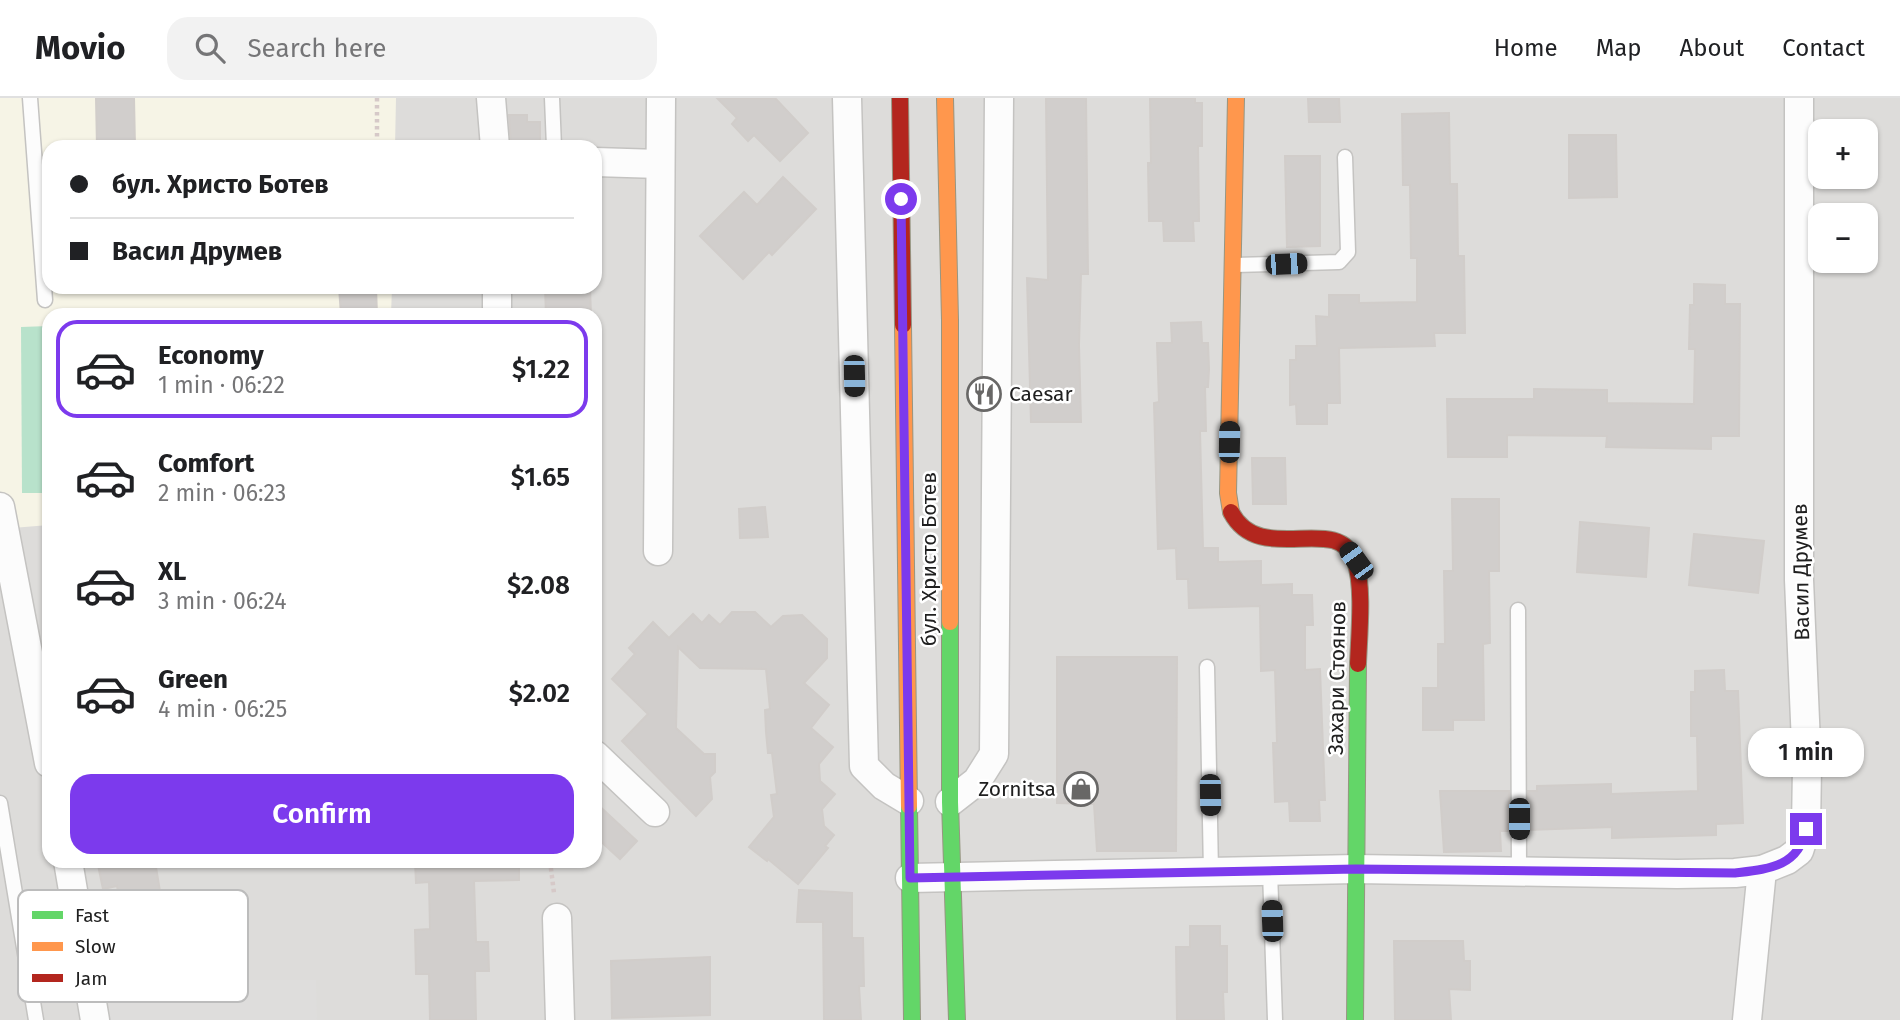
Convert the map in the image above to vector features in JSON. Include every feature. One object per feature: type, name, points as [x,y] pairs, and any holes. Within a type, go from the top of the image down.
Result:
[{"type":"main road","name":"бул. Христо Ботев","points":[[900,98],[912,1020]]},
{"type":"main road","name":"бул. Христо Ботев","points":[[946,98],[950,320],[950,802],[957,1020]]},
{"type":"main road","name":"Захари Стоянов","points":[[1236,98],[1228,493],[1231,514],[1242,529],[1255,537],[1273,540],[1307,538],[1330,541],[1346,547],[1356,561],[1359,581],[1355,1020]]},
{"type":"street","points":[[491,98],[494,140]]},
{"type":"street","points":[[658,551],[660,98]]},
{"type":"street","points":[[847,98],[864,766],[884,786],[909,801]]},
{"type":"street","points":[[950,802],[977,781],[994,754],[999,98]]},
{"type":"street","name":"Васил Друмев","points":[[1762,870],[1787,860],[1799,851],[1806,829],[1807,766],[1799,580],[1799,98]]},
{"type":"street","points":[[602,162],[659,164]]},
{"type":"street","points":[[0,507],[42,726]]},
{"type":"street","points":[[602,762],[655,812]]},
{"type":"street","points":[[69,868],[73,890]]},
{"type":"street","points":[[910,878],[1356,869],[1677,874],[1762,870],[1747,1020]]},
{"type":"street","points":[[558,918],[560,1020]]},
{"type":"street","points":[[92,1002],[95,1020]]},
{"type":"lane","points":[[30,98],[42,260]]},
{"type":"lane","points":[[552,98],[554,140]]},
{"type":"lane","points":[[1234,265],[1339,262],[1348,252],[1345,157]]},
{"type":"lane","points":[[45,294],[45,300]]},
{"type":"lane","points":[[1518,610],[1519,872]]},
{"type":"lane","points":[[1207,667],[1211,872]]},
{"type":"lane","points":[[0,803],[18,912]]},
{"type":"lane","points":[[1270,871],[1275,1020]]},
{"type":"lane","points":[[33,1002],[36,1020]]},
{"type":"path","points":[[377,98],[377,137]]},
{"type":"shaded area","points":[[0,98],[1900,98],[1900,1020],[0,1020]]},
{"type":"shaded area","points":[[0,98],[396,98],[395,140],[42,140],[42,294],[392,294],[391,308],[42,308],[42,526],[0,529]]},
{"type":"shaded area","points":[[248,980],[316,980],[317,1020],[110,1020],[109,1002],[248,1002]]},
{"type":"green space","points":[[42,326],[42,493],[22,493],[21,327]]},
{"type":"building","points":[[96,98],[134,98],[135,140],[97,140]]},
{"type":"building","points":[[717,98],[775,98],[808,133],[780,161],[754,135],[748,141],[732,124],[737,118]]},
{"type":"building","points":[[1046,98],[1086,98],[1088,274],[1081,274],[1081,422],[1031,422],[1027,278],[1048,280]]},
{"type":"building","points":[[1150,98],[1195,98],[1195,103],[1202,103],[1202,146],[1198,146],[1199,221],[1193,221],[1194,241],[1164,241],[1163,221],[1149,221]]},
{"type":"building","points":[[1308,98],[1339,98],[1340,122],[1309,122]]},
{"type":"building","points":[[1449,113],[1450,184],[1457,184],[1458,256],[1464,256],[1465,333],[1434,333],[1435,346],[1339,348],[1340,403],[1327,403],[1327,424],[1297,424],[1296,404],[1290,405],[1290,360],[1296,360],[1296,346],[1317,346],[1316,316],[1329,317],[1329,295],[1359,295],[1359,303],[1417,302],[1417,258],[1411,258],[1410,185],[1403,185],[1402,114]]},
{"type":"building","points":[[509,115],[527,115],[527,122],[540,122],[540,140],[511,140]]},
{"type":"building","points":[[1569,135],[1616,135],[1617,197],[1569,198]]},
{"type":"building","points":[[1285,156],[1320,156],[1320,246],[1287,247]]},
{"type":"building","points":[[783,177],[816,209],[772,255],[769,252],[743,279],[700,236],[744,192],[757,205]]},
{"type":"building","points":[[1694,284],[1725,285],[1725,304],[1740,304],[1739,436],[1711,436],[1711,449],[1606,447],[1607,436],[1507,435],[1507,457],[1448,457],[1447,399],[1534,399],[1534,389],[1607,390],[1607,403],[1694,404],[1695,349],[1689,349],[1690,305],[1694,305]]},
{"type":"building","points":[[340,294],[376,294],[377,308],[340,308]]},
{"type":"building","points":[[545,294],[590,294],[591,308],[546,308]]},
{"type":"building","points":[[1201,322],[1202,343],[1208,343],[1209,369],[1208,387],[1205,387],[1206,431],[1200,431],[1203,548],[1218,548],[1218,562],[1261,561],[1261,585],[1292,584],[1292,595],[1312,595],[1313,625],[1305,625],[1305,670],[1320,669],[1325,800],[1319,800],[1320,821],[1290,821],[1289,801],[1275,802],[1275,670],[1261,671],[1260,606],[1189,608],[1188,579],[1177,579],[1176,548],[1158,549],[1154,403],[1159,402],[1157,343],[1172,343],[1171,323]]},
{"type":"building","points":[[1252,458],[1285,458],[1286,504],[1253,504]]},
{"type":"building","points":[[1452,499],[1499,499],[1499,571],[1489,571],[1490,643],[1483,644],[1484,720],[1453,720],[1453,730],[1423,730],[1423,688],[1438,688],[1438,644],[1445,644],[1444,571],[1453,571]]},
{"type":"building","points":[[765,507],[768,537],[740,538],[739,509]]},
{"type":"building","points":[[1580,522],[1649,528],[1646,577],[1577,572]]},
{"type":"building","points":[[1694,534],[1764,541],[1758,593],[1689,585]]},
{"type":"building","points":[[732,612],[755,612],[771,627],[783,616],[802,615],[827,639],[827,658],[804,683],[829,705],[811,728],[833,747],[819,764],[820,781],[835,794],[822,809],[824,826],[834,835],[825,846],[828,848],[798,884],[749,847],[774,817],[771,795],[777,794],[772,753],[768,753],[766,732],[765,710],[770,709],[766,669],[700,668],[678,647],[676,728],[704,754],[715,754],[715,772],[710,777],[712,799],[696,816],[622,741],[648,714],[612,679],[635,654],[629,648],[653,622],[669,638],[693,614],[702,623],[709,615],[720,625]]},
{"type":"building","points":[[1057,657],[1177,657],[1176,851],[1097,851],[1094,804],[1057,803]]},
{"type":"building","points":[[1724,670],[1725,691],[1738,691],[1743,823],[1716,824],[1716,835],[1612,838],[1612,827],[1528,830],[1528,791],[1537,791],[1537,786],[1611,784],[1611,794],[1698,791],[1697,736],[1691,736],[1691,692],[1695,692],[1695,671]]},
{"type":"building","points":[[1440,791],[1509,791],[1509,831],[1500,831],[1501,851],[1444,852]]},
{"type":"building","points":[[602,808],[637,841],[620,859],[602,842]]},
{"type":"building","points":[[99,868],[156,868],[160,890],[118,890],[117,886],[103,889]]},
{"type":"building","points":[[415,868],[519,868],[519,880],[474,881],[476,942],[488,942],[489,971],[475,971],[476,1020],[430,1020],[429,974],[416,974],[415,930],[430,929],[429,882],[416,883]]},
{"type":"building","points":[[799,890],[852,893],[852,938],[863,938],[864,986],[859,986],[861,1020],[824,1020],[823,922],[797,922]]},
{"type":"building","points":[[1190,926],[1220,926],[1220,946],[1227,946],[1227,992],[1223,992],[1224,1020],[1177,1020],[1176,947],[1190,947]]},
{"type":"building","points":[[1394,941],[1463,941],[1464,961],[1470,961],[1470,990],[1449,989],[1451,1020],[1395,1020]]},
{"type":"building","points":[[710,957],[710,1015],[612,1018],[611,961]]},
{"type":"traffic: fast","points":[[950,622],[950,802],[957,1020]]},
{"type":"traffic: fast","points":[[1355,1020],[1358,664]]},
{"type":"traffic: fast","points":[[909,806],[912,1020]]},
{"type":"traffic: slow","points":[[945,98],[950,320],[950,622]]},
{"type":"traffic: slow","points":[[1231,512],[1228,493],[1236,98]]},
{"type":"traffic: slow","points":[[903,325],[909,806]]},
{"type":"traffic: jam","points":[[900,98],[903,325]]},
{"type":"traffic: jam","points":[[1231,512],[1244,528],[1260,536],[1333,540],[1346,547],[1358,571],[1358,664]]},
{"type":"place","name":"Caesar","points":[[984,394]]},
{"type":"place","name":"Zornitsa","points":[[1081,789]]},
{"type":"route","points":[[901,199],[910,878],[1356,869],[1735,873],[1762,870],[1787,860],[1799,851],[1806,829]]}]
